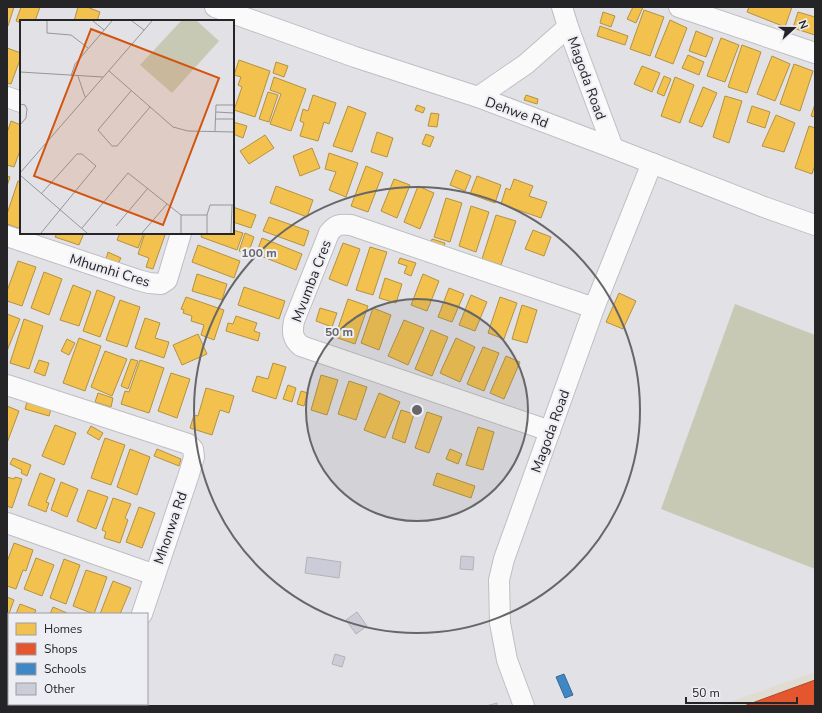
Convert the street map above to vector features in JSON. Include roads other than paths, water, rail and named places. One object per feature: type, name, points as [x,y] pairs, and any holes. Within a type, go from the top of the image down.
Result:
[{"type":"street","name":"Dehwe Rd","points":[[215,7],[355,57],[478,97],[764,207],[815,225]]},
{"type":"street","name":"Magoda Road","points":[[562,7],[612,148]]},
{"type":"street","points":[[679,7],[725,14],[815,54]]},
{"type":"street","points":[[478,97],[526,64],[568,27]]},
{"type":"street","points":[[7,97],[20,102]]},
{"type":"street","name":"Magoda Road","points":[[524,706],[506,652],[500,623],[499,580],[504,559],[594,308],[652,163]]},
{"type":"street","name":"Mvumba Cres","points":[[550,431],[300,346],[292,332],[294,321],[329,233],[334,227],[342,224],[351,225],[594,308]]},
{"type":"street","name":"Mhumhi Cres","points":[[7,236],[123,276],[149,283],[161,284],[167,280],[181,234]]},
{"type":"street","name":"Mhonwa Rd","points":[[7,385],[188,444],[194,449],[194,457],[142,613]]},
{"type":"street","points":[[7,522],[155,575]]}]
